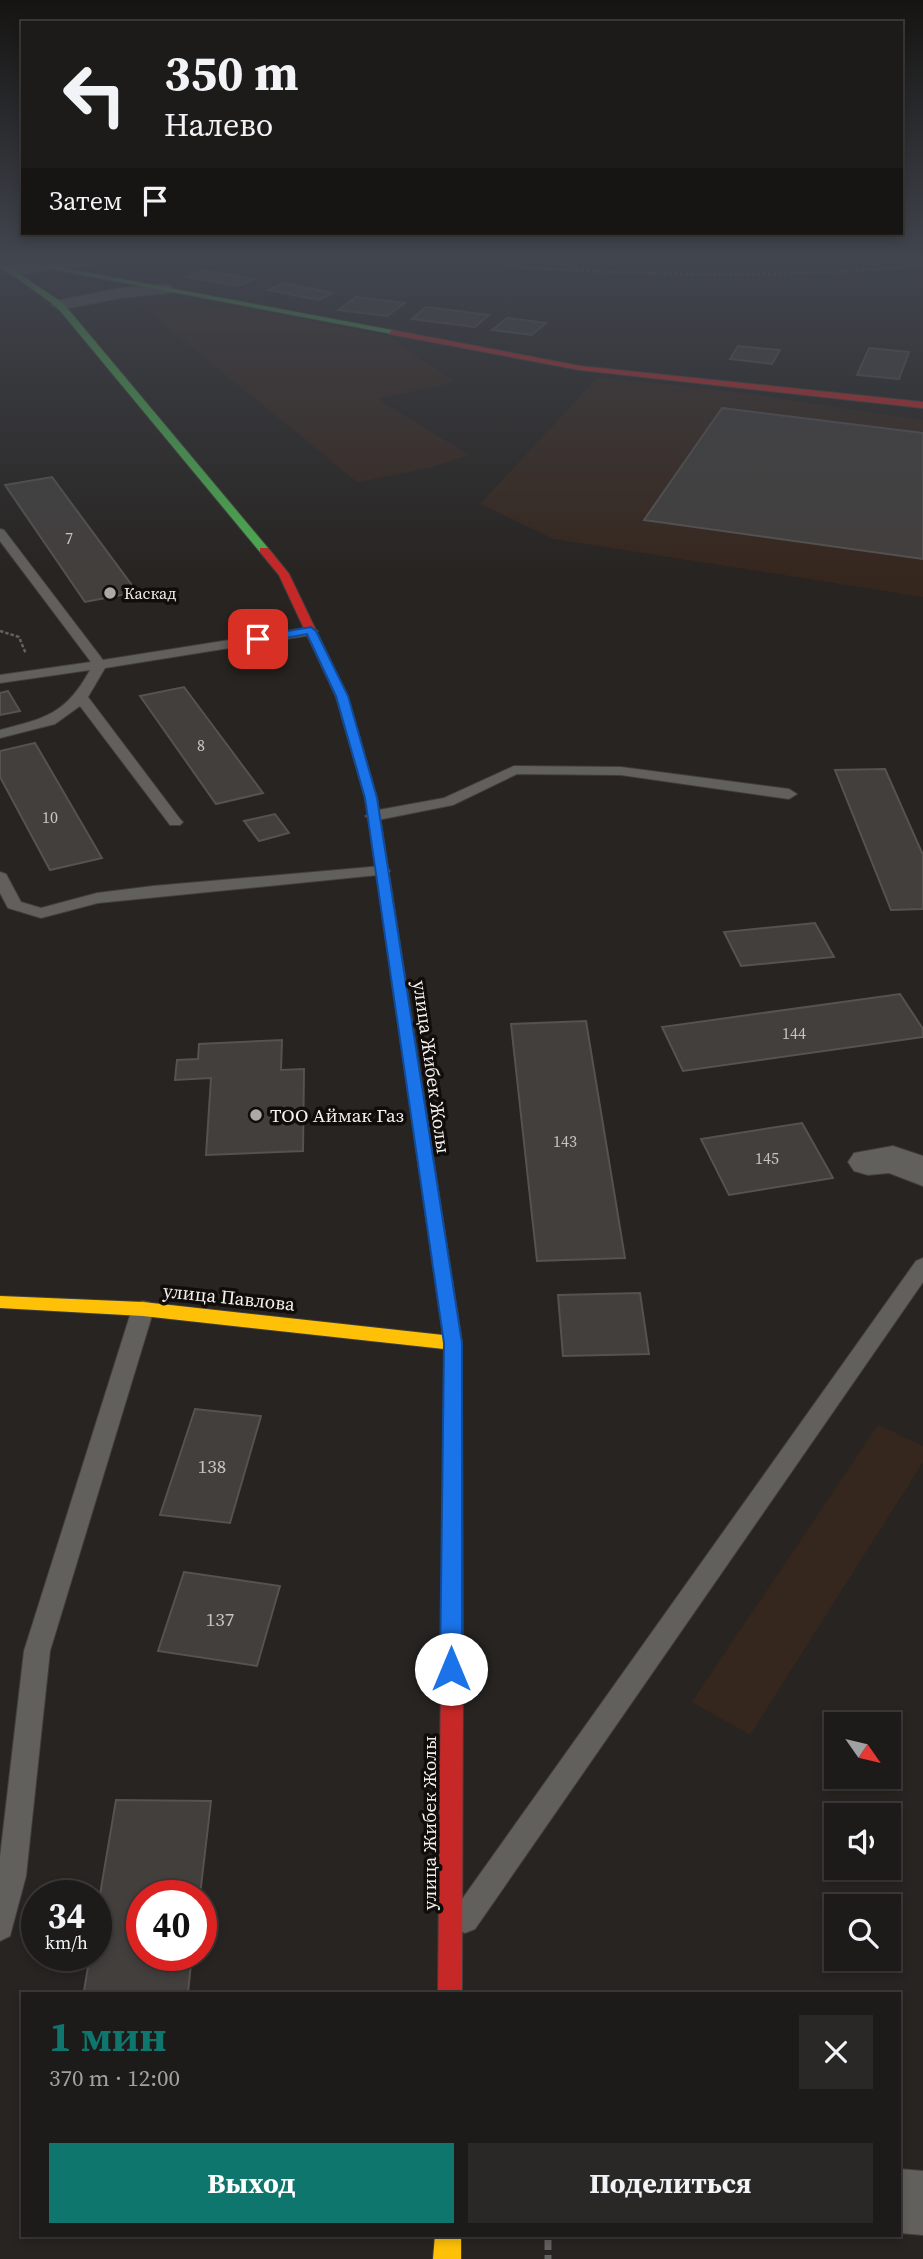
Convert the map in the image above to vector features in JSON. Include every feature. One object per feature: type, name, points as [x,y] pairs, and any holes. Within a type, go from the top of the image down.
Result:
[{"type":"street","name":"улица Жибек Жолы","points":[[109,363],[284,574],[342,696],[373,816],[453,1343],[450,1992]]},
{"type":"street","points":[[556,363],[923,405]]},
{"type":"street","points":[[868,1162],[893,1158],[923,1172]]},
{"type":"street","name":"улица Павлова","points":[[0,1302],[143,1309],[453,1343]]},
{"type":"street","points":[[901,2202],[923,2203]]},
{"type":"street","points":[[447,2259],[448,2237]]},
{"type":"lane","points":[[0,533],[100,665]]},
{"type":"lane","points":[[0,679],[311,631]]},
{"type":"lane","points":[[0,734],[62,718],[82,699],[100,665]]},
{"type":"lane","points":[[82,699],[175,822]]},
{"type":"lane","points":[[373,816],[448,802],[514,770],[621,771],[789,794]]},
{"type":"lane","points":[[0,877],[14,905],[41,913],[97,898],[153,891],[382,871]]},
{"type":"lane","points":[[450,1940],[923,1266]]},
{"type":"lane","points":[[0,1926],[12,1876],[37,1651],[143,1309]]},
{"type":"path","points":[[0,631],[19,637],[35,674]]},
{"type":"path","points":[[548,2240],[548,2259]]},
{"type":"shaded area","points":[[212,363],[428,363],[454,382],[378,399],[469,455],[432,467],[357,482]]},
{"type":"shaded area","points":[[598,377],[729,391],[923,420],[923,597],[554,539],[480,504]]},
{"type":"shaded area","points":[[878,1425],[923,1446],[923,1462],[750,1735],[692,1702]]},
{"type":"building","points":[[862,363],[905,363],[899,379],[857,375]]},
{"type":"building","points":[[722,408],[923,433],[923,559],[644,520]]},
{"type":"building","points":[[52,477],[137,592],[85,602],[5,485]]},
{"type":"building","points":[[184,687],[263,793],[216,804],[140,696]]},
{"type":"building","points":[[8,691],[20,711],[0,715],[0,693]]},
{"type":"building","points":[[35,743],[102,858],[50,870],[0,777],[0,751]]},
{"type":"building","points":[[885,769],[923,855],[923,909],[891,910],[835,770]]},
{"type":"building","points":[[275,814],[289,833],[259,841],[244,821]]},
{"type":"building","points":[[815,923],[834,957],[741,966],[724,932]]},
{"type":"building","points":[[900,994],[923,1029],[923,1037],[683,1071],[662,1027]]},
{"type":"building","points":[[586,1021],[625,1258],[537,1261],[511,1024]]},
{"type":"building","name":"ТОО Аймак Газ","points":[[282,1040],[281,1070],[304,1069],[303,1151],[206,1155],[211,1078],[175,1080],[177,1060],[198,1059],[199,1044]]},
{"type":"building","points":[[802,1123],[833,1178],[729,1195],[701,1139]]},
{"type":"building","points":[[640,1293],[649,1354],[563,1356],[558,1295]]},
{"type":"building","points":[[195,1409],[261,1416],[230,1523],[160,1515]]},
{"type":"building","points":[[184,1572],[280,1586],[257,1666],[158,1651]]},
{"type":"building","points":[[116,1800],[211,1801],[202,1880],[126,1880],[126,1971],[190,1971],[188,1992],[84,1991],[87,1971],[112,1971],[112,1880],[102,1880]]},
{"type":"traffic: fast","points":[[109,363],[264,550]]},
{"type":"traffic: fast","points":[[452,1663],[453,1379]]},
{"type":"traffic: slow","points":[[376,829],[453,1343],[453,1379]]},
{"type":"traffic: slow","points":[[0,1302],[143,1309],[453,1343]]},
{"type":"traffic: slow","points":[[447,2259],[448,2237]]},
{"type":"traffic: jam","points":[[556,363],[923,405]]},
{"type":"traffic: jam","points":[[264,550],[284,574],[342,697],[371,798],[376,829]]},
{"type":"traffic: jam","points":[[450,1992],[452,1663]]},
{"type":"place","name":"Каскад","points":[[110,593]]},
{"type":"place","name":"ТОО Аймак Газ","points":[[256,1115]]},
{"type":"route","points":[[258,639],[311,631],[342,696],[371,798],[453,1343],[451,1669]]}]
